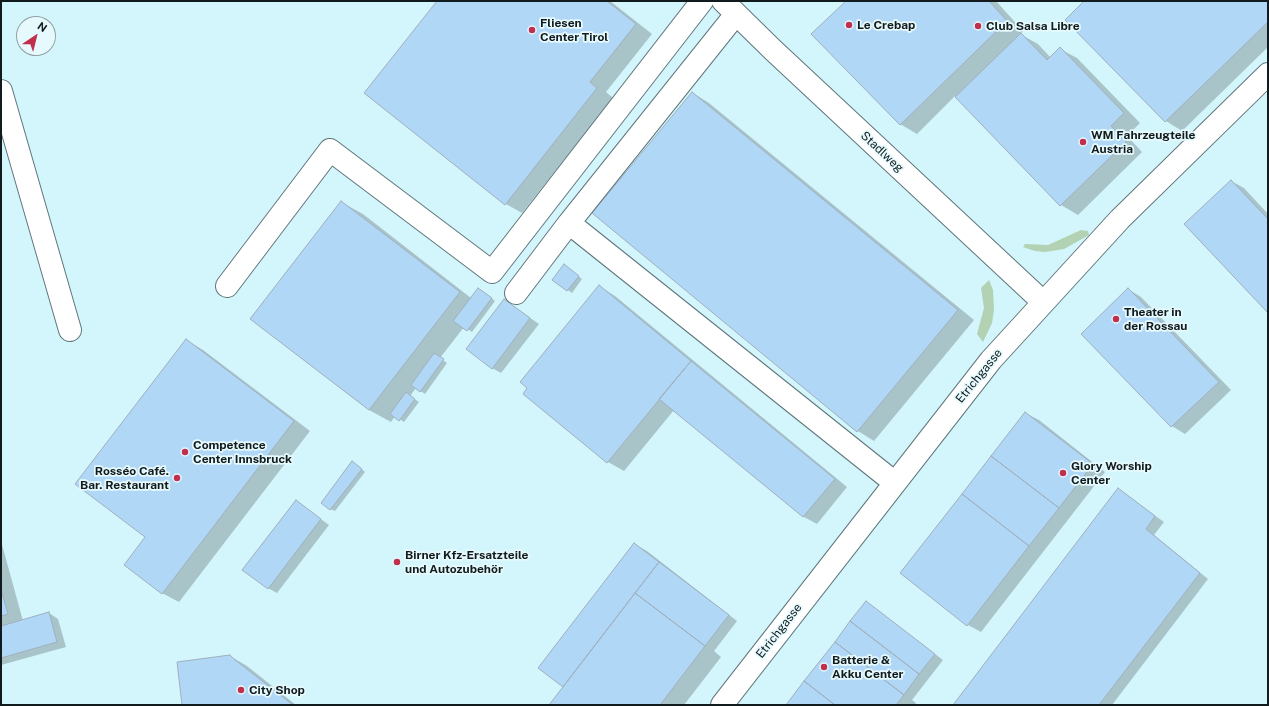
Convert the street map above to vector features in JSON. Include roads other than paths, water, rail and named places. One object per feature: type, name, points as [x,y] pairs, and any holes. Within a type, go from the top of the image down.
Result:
[{"type":"street","points":[[227,286],[330,150],[492,272],[702,1]]},
{"type":"street","points":[[516,293],[729,8]]},
{"type":"street","name":"Stadlweg","points":[[729,8],[1043,302]]},
{"type":"street","name":"Etrichgasse","points":[[722,705],[991,360],[1120,218],[1268,74]]},
{"type":"street","points":[[1,91],[70,330]]},
{"type":"street","points":[[569,223],[895,483]]},
{"type":"place","name":"Le Crebap","points":[[849,25]]},
{"type":"place","name":"Club Salsa Libre","points":[[978,26]]},
{"type":"place","name":"Fliesen Center Tirol","points":[[532,30]]},
{"type":"place","name":"WM Fahrzeugteile Austria","points":[[1083,142]]},
{"type":"place","name":"Theater in der Rossau","points":[[1116,319]]},
{"type":"place","name":"Competence Center Innsbruck","points":[[185,452]]},
{"type":"place","name":"Glory Worship Center","points":[[1063,473]]},
{"type":"place","name":"Rosséo Café. Bar. Restaurant","points":[[177,478]]},
{"type":"place","name":"Birner Kfz-Ersatzteile und Autozubehör","points":[[397,562]]},
{"type":"place","name":"Batterie & Akku Center","points":[[824,667]]},
{"type":"place","name":"City Shop","points":[[241,690]]}]
